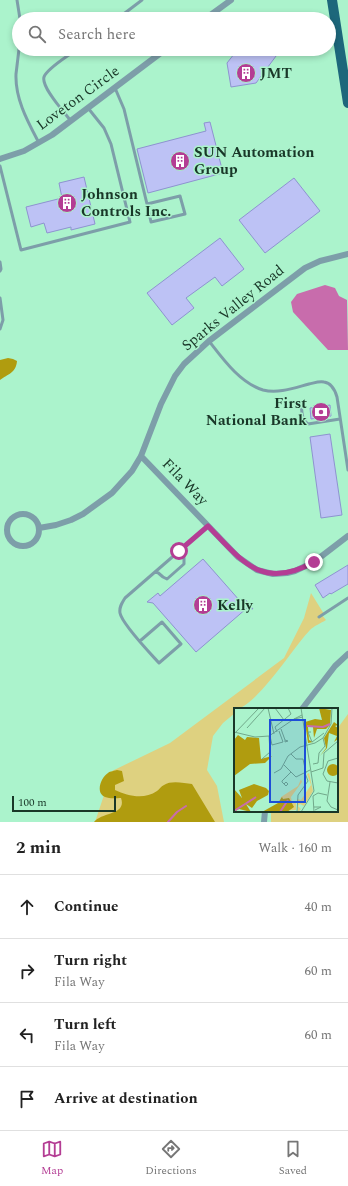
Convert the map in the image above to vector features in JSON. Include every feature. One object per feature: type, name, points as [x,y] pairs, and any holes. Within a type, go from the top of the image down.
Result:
[{"type":"main road","points":[[332,0],[334,12]]},
{"type":"main road","points":[[336,26],[348,102]]},
{"type":"street","points":[[214,12],[230,0]]},
{"type":"street","name":"Loveton Circle","points":[[0,159],[24,151],[39,143],[71,121],[157,56]]},
{"type":"street","name":"Sparks Valley Road","points":[[39,528],[71,520],[84,514],[99,504],[123,482],[141,456],[161,404],[175,376],[184,364],[209,341],[305,268],[320,261],[348,254]]},
{"type":"street","name":"Fila Way","points":[[141,456],[244,562],[257,570],[273,574],[287,573],[302,568],[314,562],[348,536]]},
{"type":"street","points":[[18,515],[29,515],[34,518],[39,528],[39,533],[34,542],[25,546],[20,546],[11,541],[7,532],[9,521],[18,515]]},
{"type":"street","points":[[303,708],[335,666],[348,654]]},
{"type":"street","points":[[264,822],[265,812]]},
{"type":"lane","points":[[17,0],[19,12]]},
{"type":"lane","points":[[125,12],[137,2],[142,0]]},
{"type":"lane","points":[[18,56],[16,75],[18,92],[22,107],[39,143]]},
{"type":"lane","points":[[68,56],[48,71],[44,77],[44,82],[47,89],[71,121]]},
{"type":"lane","points":[[115,88],[124,109],[151,222],[185,214],[180,196],[147,204]]},
{"type":"lane","points":[[0,166],[21,250],[130,222],[111,144],[107,134],[88,108]]},
{"type":"lane","points":[[0,262],[0,271]]},
{"type":"lane","points":[[0,298],[3,320],[0,328]]},
{"type":"lane","points":[[209,341],[240,376],[252,385],[264,390],[287,390],[318,382],[324,382],[330,385],[334,389],[337,397],[348,470]]},
{"type":"lane","points":[[301,403],[303,419],[308,424],[340,418]]},
{"type":"lane","points":[[140,641],[162,622],[181,644],[159,663],[140,641],[122,620],[120,609],[125,598],[208,526]]},
{"type":"lane","points":[[156,572],[167,578],[184,564],[184,558],[179,551]]},
{"type":"lane","points":[[319,617],[348,598]]},
{"type":"shaded area","points":[[325,285],[335,288],[339,296],[347,300],[348,350],[328,350],[293,312],[291,302],[297,294]]},
{"type":"shaded area","points":[[8,358],[17,361],[15,368],[11,373],[0,380],[0,360]]},
{"type":"shaded area","points":[[311,593],[326,620],[310,630],[264,688],[253,699],[243,706],[234,708],[234,714],[223,723],[213,736],[207,770],[217,786],[224,822],[95,822],[112,771],[170,743],[284,658],[304,618]]},
{"type":"shaded area","points":[[348,714],[348,822],[271,822],[271,812],[338,812],[338,728]]},
{"type":"shaded area","points":[[117,770],[122,771],[124,781],[115,785],[115,790],[125,794],[141,796],[152,794],[167,783],[178,782],[192,784],[215,822],[94,822],[102,816],[113,813],[120,808],[122,804],[121,798],[105,797],[100,792],[101,781],[105,775]]},
{"type":"building","name":"JMT","points":[[232,56],[276,56],[256,83],[231,87],[227,63]]},
{"type":"building","name":"SUN Automation Group","points":[[210,122],[223,173],[148,193],[137,149],[206,131],[204,123]]},
{"type":"building","name":"Johnson Controls Inc.","points":[[84,177],[95,224],[71,230],[71,227],[47,233],[44,223],[31,227],[26,207],[62,198],[59,183]]},
{"type":"building","points":[[294,178],[320,211],[265,253],[239,220]]},
{"type":"building","points":[[220,238],[244,269],[222,286],[215,277],[186,298],[194,308],[172,325],[147,293]]},
{"type":"building","name":"First National Bank","points":[[330,405],[331,416],[311,419],[310,408]]},
{"type":"building","points":[[330,434],[342,515],[321,518],[310,437]]},
{"type":"building","name":"Kelly","points":[[203,559],[240,601],[244,598],[253,609],[247,608],[196,652],[153,603],[147,602],[158,593],[160,596]]},
{"type":"building","points":[[348,565],[348,584],[323,598],[315,585]]},
{"type":"waterway","points":[[168,822],[177,812],[186,806]]},
{"type":"place","name":"JMT","points":[[246,73]]},
{"type":"place","name":"SUN Automation Group","points":[[180,161]]},
{"type":"place","name":"Johnson Controls Inc.","points":[[67,203]]},
{"type":"place","name":"First National Bank","points":[[321,412]]},
{"type":"place","name":"Kelly","points":[[203,605]]},
{"type":"route","points":[[179,551],[208,526],[238,557],[257,570],[273,574],[287,573],[314,562]]}]
